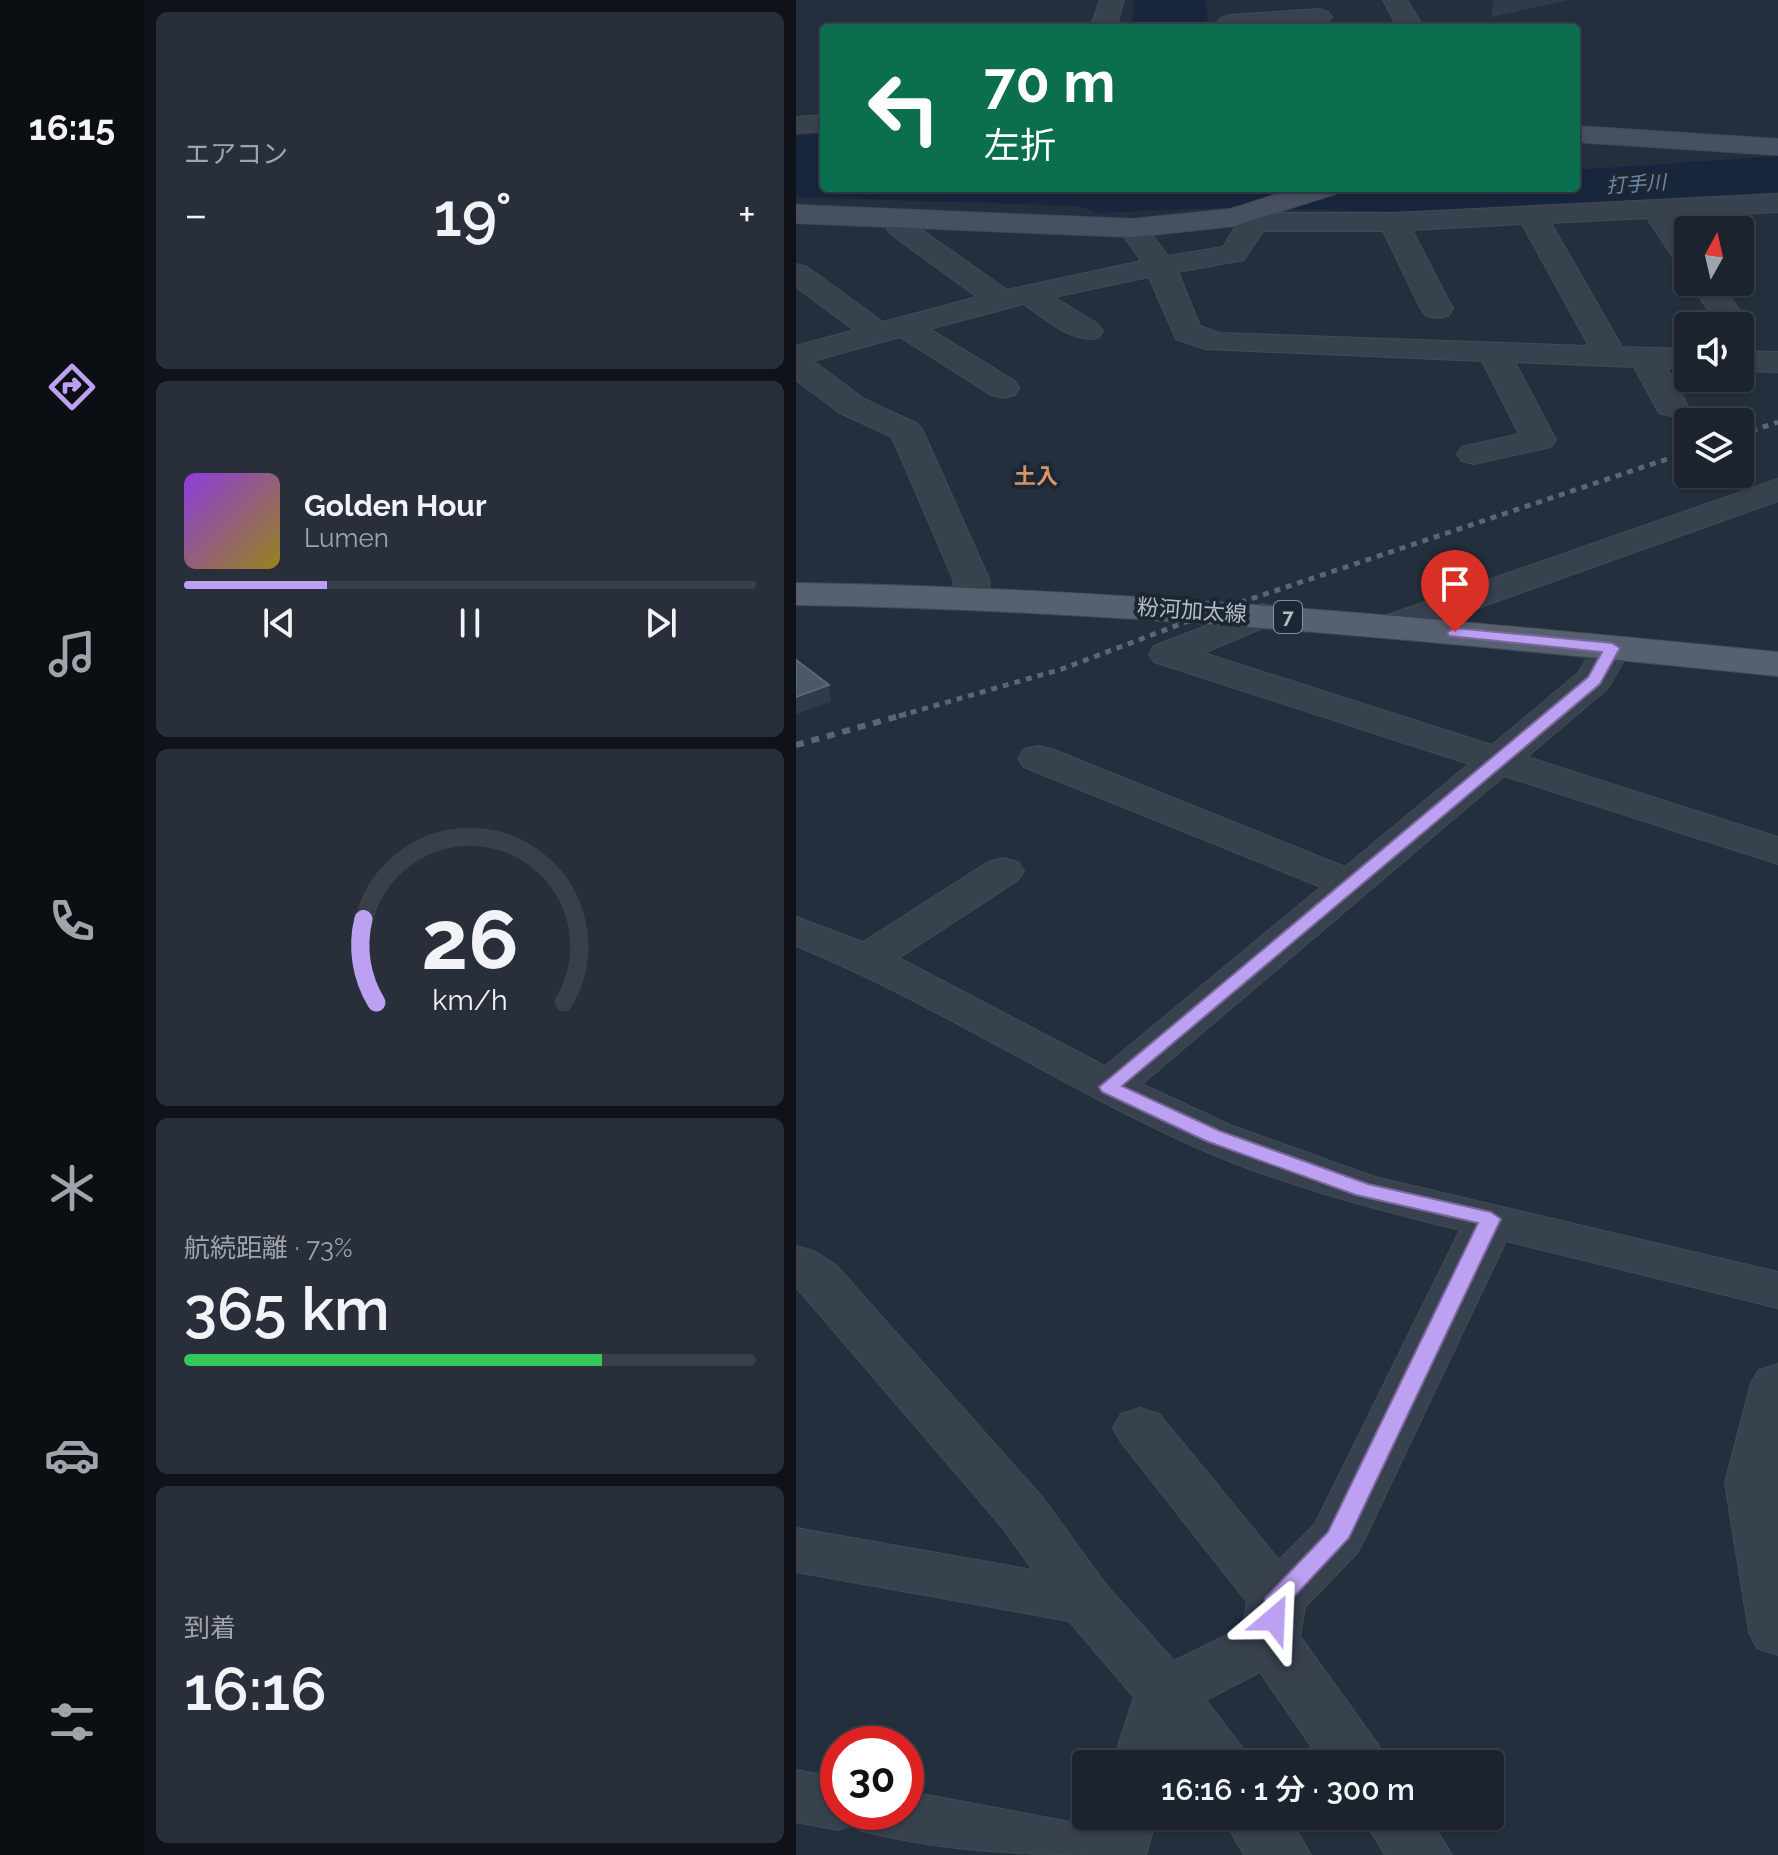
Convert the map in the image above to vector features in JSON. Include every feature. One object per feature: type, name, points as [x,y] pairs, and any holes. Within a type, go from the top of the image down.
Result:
[{"type":"main road","name":"粉河加太線","points":[[796,594],[969,597],[1262,615],[1778,664]]},
{"type":"street","points":[[1104,24],[1112,0]]},
{"type":"street","points":[[1395,0],[1409,24]]},
{"type":"street","points":[[1227,17],[1305,12]]},
{"type":"street","points":[[796,125],[820,123]]},
{"type":"street","points":[[1580,134],[1778,147]]},
{"type":"street","points":[[796,356],[1013,296],[1233,254],[1247,217],[1314,192]]},
{"type":"street","points":[[796,214],[1133,228],[1247,217],[1393,222],[1778,203]]},
{"type":"street","points":[[1656,210],[1674,236]]},
{"type":"street","points":[[1533,217],[1611,356]]},
{"type":"street","points":[[1393,222],[1437,309]]},
{"type":"street","points":[[1133,228],[1160,266],[1187,332],[1216,342],[1674,358]]},
{"type":"street","points":[[902,229],[1013,296],[1087,331]]},
{"type":"street","points":[[796,273],[891,329],[1003,388]]},
{"type":"street","points":[[1474,454],[1539,440],[1493,352]]},
{"type":"street","points":[[1645,357],[1671,406]]},
{"type":"street","points":[[796,364],[852,406],[906,431],[972,581],[969,597]]},
{"type":"street","points":[[1392,626],[1778,489]]},
{"type":"street","points":[[1262,615],[1168,654],[1778,851]]},
{"type":"street","points":[[1109,1087],[1594,680],[1612,648]]},
{"type":"street","points":[[1038,758],[1351,884]]},
{"type":"street","points":[[867,959],[1003,871]]},
{"type":"street","points":[[796,930],[867,959],[1109,1087],[1213,1136],[1363,1190],[1778,1290]]},
{"type":"street","points":[[1147,1750],[1166,1692],[1274,1619],[1337,1538],[1491,1219]]},
{"type":"street","points":[[796,1263],[818,1277],[1022,1512],[1087,1602],[1166,1692],[1209,1750]]},
{"type":"street","points":[[1778,1383],[1753,1483],[1778,1632]]},
{"type":"street","points":[[1140,1428],[1274,1619],[1349,1750]]},
{"type":"street","points":[[796,1550],[1087,1602]]},
{"type":"street","points":[[796,1796],[820,1801]]},
{"type":"street","points":[[924,1820],[1103,1855]]},
{"type":"street","points":[[1114,1855],[1122,1830]]},
{"type":"street","points":[[1262,1830],[1279,1855]]},
{"type":"street","points":[[1403,1830],[1420,1855]]},
{"type":"water","points":[[1133,0],[1205,0],[1208,17],[1205,24],[1131,24],[1135,6]]},
{"type":"water","name":"打手川","points":[[820,134],[820,192],[1580,192],[1580,170],[1778,156],[1778,192],[1428,212],[1218,208],[1097,213],[1079,206],[796,197],[796,136]]},
{"type":"building","points":[[796,660],[829,685],[796,697]]},
{"type":"railway","points":[[1754,430],[1778,422]]},
{"type":"railway","points":[[903,715],[1062,669],[1215,611],[1674,457]]},
{"type":"railway","points":[[796,745],[903,715]]},
{"type":"railway","points":[[899,716],[903,715]]},
{"type":"district","name":"土入","points":[[1036,476]]},
{"type":"route","points":[[1274,1619],[1277,1598],[1337,1538],[1491,1219],[1363,1190],[1213,1136],[1109,1087],[1594,680],[1612,648],[1455,632]]}]
